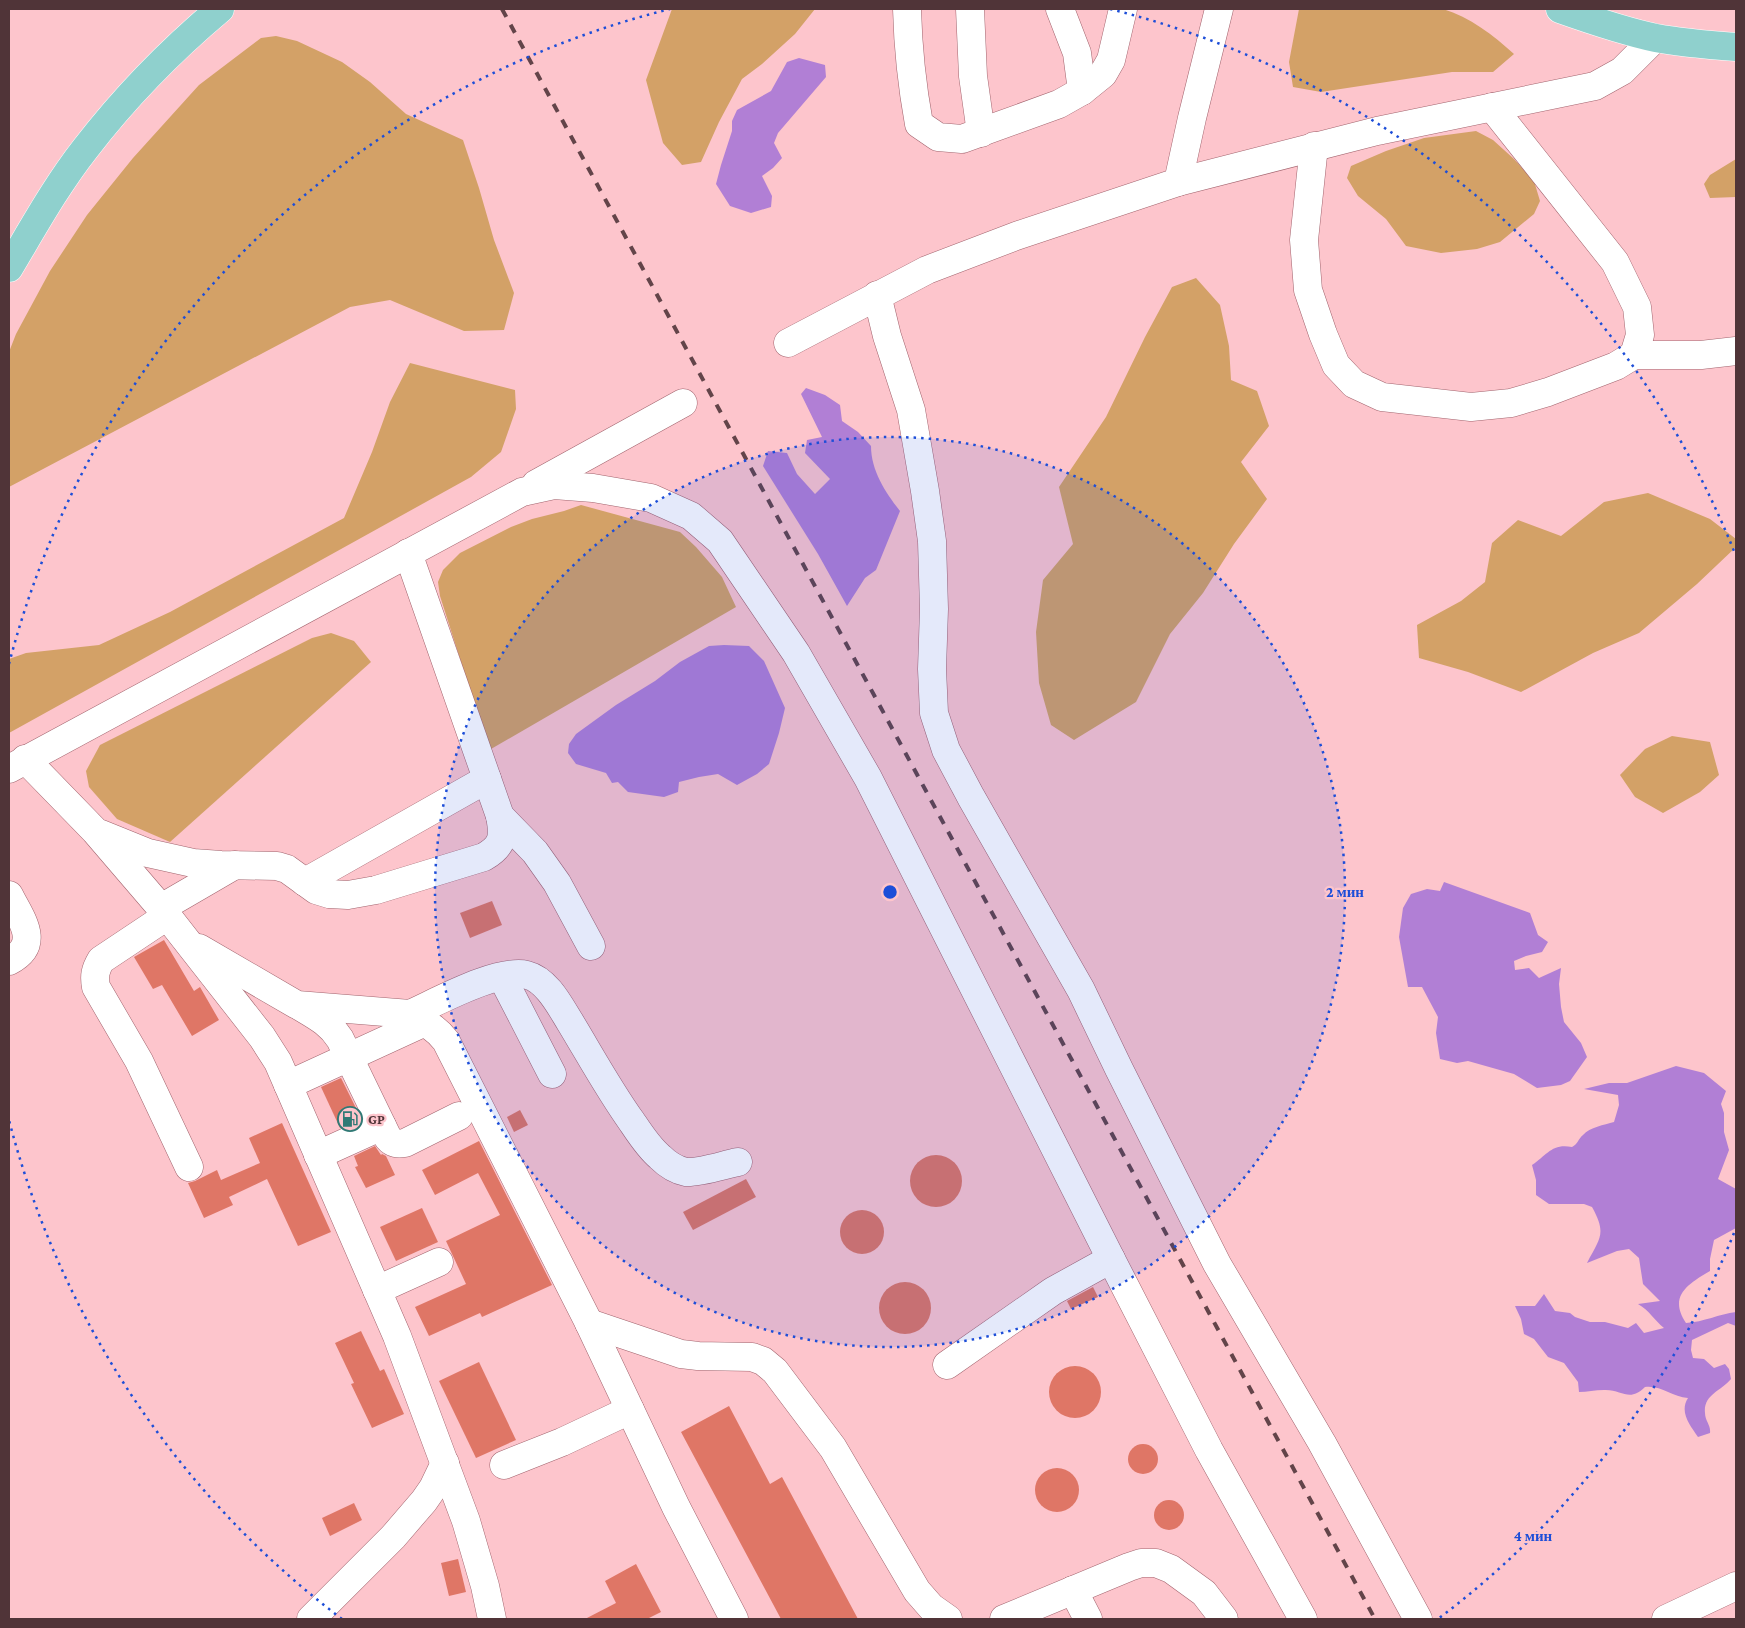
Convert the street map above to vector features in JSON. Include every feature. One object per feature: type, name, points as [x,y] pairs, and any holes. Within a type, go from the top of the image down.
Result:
[{"type":"main road","points":[[9,268],[46,206],[84,150],[119,107],[153,70],[220,9]]},
{"type":"main road","points":[[1560,9],[1600,23],[1655,38],[1736,47]]},
{"type":"street","points":[[907,9],[908,36],[919,124],[938,137],[962,139],[1059,104],[1103,74],[1111,60],[1123,9]]},
{"type":"street","points":[[970,9],[980,133]]},
{"type":"street","points":[[1060,9],[1077,54],[1082,90]]},
{"type":"street","points":[[1178,182],[1219,9]]},
{"type":"street","points":[[788,343],[927,270],[1016,236],[1178,182],[1377,131],[1595,86],[1622,71],[1655,38]]},
{"type":"street","points":[[1492,107],[1616,262],[1637,307],[1640,335],[1634,355]]},
{"type":"street","points":[[1314,146],[1304,240],[1308,290],[1336,365],[1354,384],[1382,397],[1471,407],[1495,405],[1511,403],[1548,392],[1616,366],[1634,355],[1700,355],[1736,352]]},
{"type":"street","points":[[877,295],[887,336],[911,410],[925,490],[932,541],[934,713],[946,750],[1081,990],[1217,1264],[1322,1443],[1418,1619]]},
{"type":"street","points":[[492,1619],[485,1586],[466,1521],[397,1336],[278,1062],[262,1037],[187,941],[95,831],[17,764],[522,492],[683,403]]},
{"type":"street","points":[[522,492],[554,486],[593,488],[651,498],[691,516],[720,541],[796,654],[868,778],[1209,1450],[1302,1619]]},
{"type":"street","points":[[95,831],[148,854],[193,863],[277,866],[287,869],[316,890],[329,894],[348,895],[376,890],[484,857],[496,850],[501,840],[502,826],[500,816],[408,553]]},
{"type":"street","points":[[305,882],[487,779]]},
{"type":"street","points":[[500,816],[535,852],[557,883],[591,946]]},
{"type":"street","points":[[189,1167],[139,1061],[96,987],[94,976],[101,960],[164,912],[236,866]]},
{"type":"street","points":[[9,895],[26,929],[28,939],[25,948],[17,957],[9,961]]},
{"type":"street","points":[[187,941],[326,1022],[334,1030],[349,1057],[388,1138],[392,1142],[398,1144],[405,1143],[460,1116]]},
{"type":"street","points":[[288,1085],[349,1057],[468,987],[502,977],[527,975],[537,979],[547,988],[626,1114],[658,1156],[669,1165],[686,1172],[738,1162]]},
{"type":"street","points":[[502,977],[552,1074]]},
{"type":"street","points":[[297,1005],[418,1018],[438,1031],[446,1041],[590,1323],[676,1507],[734,1619]]},
{"type":"street","points":[[318,1155],[382,1126]]},
{"type":"street","points":[[947,1365],[1053,1291],[1111,1258]]},
{"type":"street","points":[[377,1290],[439,1262]]},
{"type":"street","points":[[590,1323],[681,1354],[752,1357],[763,1361],[775,1371],[833,1448],[917,1591],[931,1608],[948,1619]]},
{"type":"street","points":[[504,1464],[562,1442],[630,1410]]},
{"type":"street","points":[[311,1619],[393,1537],[424,1501],[433,1488],[445,1463]]},
{"type":"street","points":[[1004,1619],[1141,1563],[1156,1563],[1171,1569],[1204,1593],[1224,1619]]},
{"type":"street","points":[[1666,1619],[1736,1586]]},
{"type":"street","points":[[1072,1590],[1088,1619]]},
{"type":"shaded area","points":[[672,9],[815,9],[795,34],[762,64],[742,79],[719,122],[701,162],[682,165],[663,143],[646,80]]},
{"type":"shaded area","points":[[1299,9],[1443,9],[1453,12],[1481,27],[1514,54],[1493,72],[1452,72],[1321,92],[1293,87],[1289,62]]},
{"type":"shaded area","points":[[276,36],[297,41],[342,62],[370,82],[406,114],[463,140],[494,240],[514,293],[504,330],[464,331],[390,300],[350,307],[9,487],[9,352],[16,334],[50,271],[87,215],[133,158],[199,85],[261,38]]},
{"type":"shaded area","points":[[799,58],[825,65],[826,77],[778,133],[774,143],[782,158],[762,176],[772,196],[771,207],[751,213],[730,206],[716,184],[732,131],[732,121],[737,110],[771,91],[787,62]]},
{"type":"shaded area","points":[[1476,131],[1493,140],[1514,159],[1534,181],[1540,201],[1534,214],[1500,242],[1477,249],[1441,253],[1406,246],[1386,219],[1358,196],[1347,178],[1351,166],[1386,151],[1424,138]]},
{"type":"shaded area","points":[[1736,159],[1736,197],[1710,198],[1704,184],[1710,175]]},
{"type":"shaded area","points":[[1196,278],[1220,305],[1229,346],[1231,380],[1257,391],[1269,426],[1241,462],[1267,499],[1234,544],[1203,593],[1170,634],[1136,702],[1074,740],[1051,725],[1039,683],[1036,632],[1043,580],[1073,544],[1059,487],[1106,417],[1172,287]]},
{"type":"shaded area","points":[[410,363],[515,390],[516,409],[501,452],[471,477],[9,733],[9,659],[26,653],[99,645],[170,612],[344,518],[372,452],[390,402]]},
{"type":"shaded area","points":[[806,388],[825,395],[840,405],[842,421],[858,432],[871,446],[876,473],[900,511],[876,570],[865,578],[847,606],[818,554],[763,466],[768,451],[787,453],[797,474],[815,494],[830,479],[805,453],[807,440],[822,437],[801,394]]},
{"type":"shaded area","points":[[1648,493],[1710,519],[1736,539],[1736,547],[1697,584],[1639,633],[1593,653],[1521,692],[1468,672],[1419,658],[1417,625],[1461,601],[1485,582],[1492,543],[1518,520],[1561,536],[1604,502]]},
{"type":"shaded area","points":[[581,505],[680,532],[722,577],[736,607],[491,749],[476,709],[440,596],[438,582],[443,570],[460,553],[511,527]]},
{"type":"shaded area","points":[[331,633],[354,641],[371,662],[170,842],[117,819],[89,787],[86,771],[100,745],[312,638]]},
{"type":"shaded area","points":[[709,646],[749,646],[764,661],[785,708],[769,764],[757,774],[737,785],[718,774],[699,777],[679,782],[678,792],[664,797],[628,792],[618,782],[612,783],[606,773],[576,764],[568,753],[569,744],[576,734],[680,662]]},
{"type":"shaded area","points":[[1672,736],[1710,742],[1719,775],[1700,792],[1663,813],[1635,797],[1620,775],[1645,749]]},
{"type":"shaded area","points":[[1444,882],[1530,913],[1538,935],[1548,942],[1542,952],[1514,961],[1515,970],[1529,968],[1539,978],[1561,968],[1559,984],[1564,1022],[1581,1043],[1587,1057],[1570,1081],[1561,1085],[1537,1088],[1514,1074],[1468,1061],[1457,1063],[1440,1059],[1436,1033],[1438,1017],[1422,987],[1408,987],[1399,937],[1403,908],[1411,894],[1427,889],[1440,891]]},
{"type":"shaded area","points":[[1676,1066],[1704,1073],[1726,1091],[1721,1104],[1724,1113],[1724,1132],[1729,1150],[1718,1179],[1736,1189],[1736,1228],[1714,1240],[1710,1259],[1710,1271],[1688,1286],[1680,1298],[1681,1314],[1686,1323],[1736,1312],[1736,1326],[1728,1323],[1692,1340],[1691,1350],[1693,1358],[1704,1359],[1714,1368],[1725,1364],[1729,1369],[1731,1379],[1710,1397],[1707,1402],[1705,1416],[1710,1433],[1698,1437],[1685,1413],[1688,1398],[1651,1387],[1645,1387],[1639,1392],[1630,1395],[1610,1390],[1579,1392],[1578,1382],[1564,1363],[1548,1357],[1534,1339],[1524,1334],[1521,1319],[1515,1306],[1535,1306],[1544,1294],[1555,1311],[1570,1313],[1575,1317],[1590,1322],[1605,1322],[1628,1328],[1636,1323],[1644,1333],[1664,1328],[1638,1304],[1660,1301],[1643,1284],[1639,1258],[1629,1249],[1617,1251],[1587,1263],[1600,1236],[1597,1216],[1592,1207],[1584,1204],[1549,1204],[1536,1195],[1536,1180],[1532,1165],[1555,1148],[1572,1147],[1589,1130],[1614,1122],[1619,1105],[1618,1095],[1584,1089],[1609,1083],[1627,1083]]},
{"type":"building","points":[[492,901],[502,925],[470,938],[460,913]]},
{"type":"building","points":[[164,940],[194,991],[200,987],[219,1020],[192,1036],[162,985],[153,989],[134,957]]},
{"type":"building","points":[[341,1078],[361,1118],[340,1128],[321,1087]]},
{"type":"building","points":[[520,1110],[528,1125],[514,1132],[507,1117]]},
{"type":"building","points":[[282,1123],[331,1232],[298,1246],[267,1179],[229,1197],[233,1205],[204,1218],[188,1183],[217,1170],[221,1180],[260,1163],[249,1138]]},
{"type":"building","points":[[479,1141],[552,1285],[482,1317],[480,1313],[429,1336],[415,1307],[466,1284],[446,1241],[500,1215],[478,1173],[435,1195],[422,1170]]},
{"type":"building","points":[[375,1146],[381,1155],[386,1156],[395,1175],[366,1188],[355,1167],[358,1166],[354,1156]]},
{"type":"building","points":[[931,1155],[941,1155],[951,1159],[958,1166],[962,1181],[958,1196],[951,1203],[941,1207],[931,1207],[921,1203],[914,1196],[910,1186],[910,1176],[914,1166],[921,1159]]},
{"type":"building","points":[[746,1179],[756,1197],[693,1230],[683,1212]]},
{"type":"building","points":[[422,1208],[438,1242],[396,1261],[380,1227]]},
{"type":"building","points":[[862,1210],[874,1214],[880,1220],[884,1232],[880,1244],[874,1250],[862,1254],[850,1250],[844,1244],[840,1232],[844,1220],[850,1214]]},
{"type":"building","points":[[900,1282],[910,1282],[920,1286],[927,1293],[931,1308],[927,1323],[920,1330],[910,1334],[900,1334],[890,1330],[883,1323],[879,1313],[879,1303],[883,1293],[890,1286]]},
{"type":"building","points":[[1093,1287],[1098,1297],[1071,1309],[1067,1301]]},
{"type":"building","points":[[361,1331],[380,1371],[384,1369],[404,1414],[372,1428],[351,1384],[354,1383],[335,1343]]},
{"type":"building","points":[[479,1362],[516,1440],[476,1458],[439,1381]]},
{"type":"building","points":[[1070,1366],[1080,1366],[1089,1370],[1097,1378],[1101,1392],[1097,1406],[1089,1414],[1080,1418],[1070,1418],[1061,1414],[1053,1406],[1049,1397],[1049,1387],[1053,1378],[1061,1370]]},
{"type":"building","points":[[729,1406],[770,1484],[782,1477],[858,1619],[781,1619],[681,1432]]},
{"type":"building","points":[[1143,1444],[1154,1448],[1158,1459],[1154,1470],[1143,1474],[1132,1470],[1128,1459],[1132,1448]]},
{"type":"building","points":[[1057,1468],[1069,1472],[1075,1478],[1079,1490],[1075,1502],[1069,1508],[1057,1512],[1045,1508],[1039,1502],[1035,1490],[1039,1478],[1045,1472]]},
{"type":"building","points":[[1169,1500],[1180,1504],[1184,1515],[1180,1526],[1169,1530],[1158,1526],[1154,1515],[1158,1504]]},
{"type":"building","points":[[354,1503],[362,1520],[330,1536],[322,1518]]},
{"type":"building","points":[[458,1559],[466,1592],[449,1596],[441,1563]]},
{"type":"building","points":[[636,1564],[661,1612],[647,1619],[585,1619],[616,1603],[605,1581]]},
{"type":"railway","points":[[502,9],[1375,1619]]},
{"type":"place","name":"GP","points":[[350,1119]]}]
